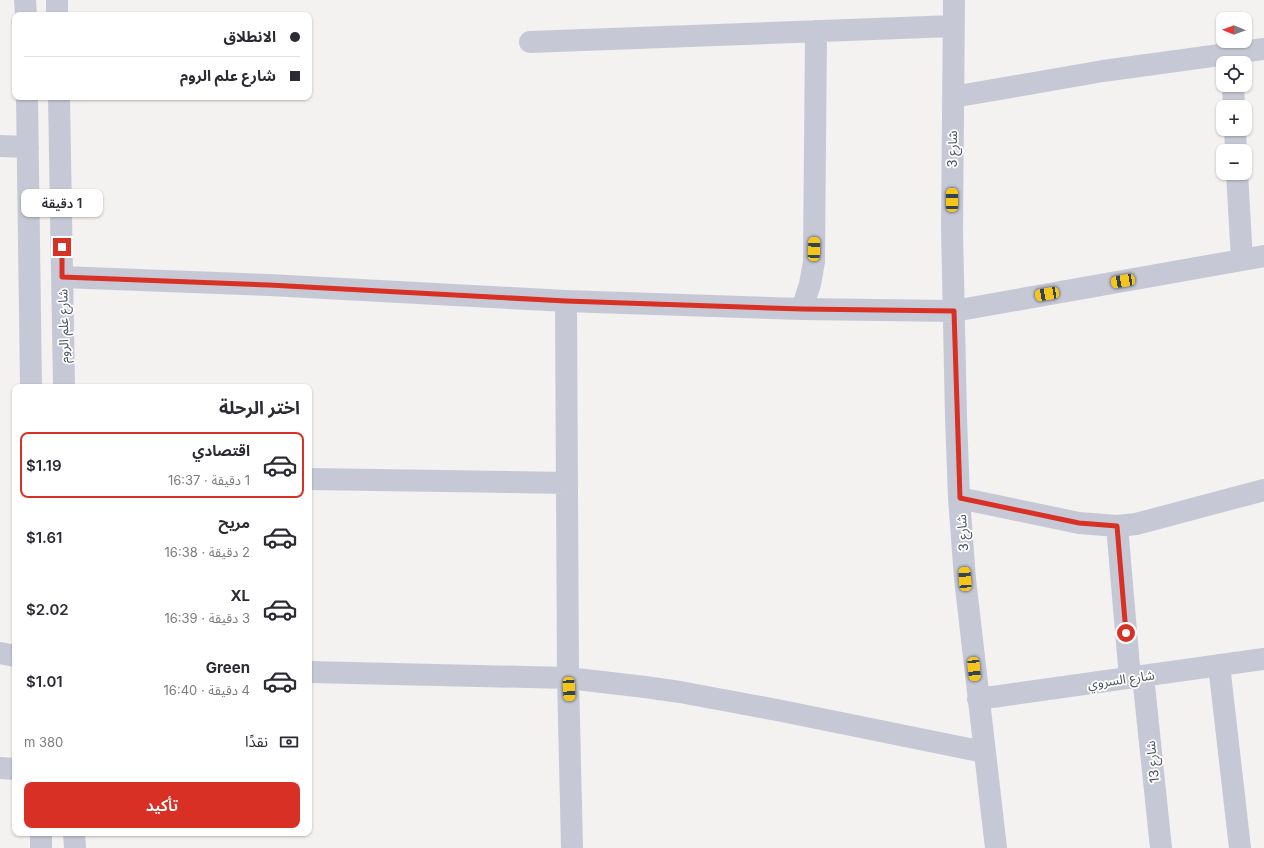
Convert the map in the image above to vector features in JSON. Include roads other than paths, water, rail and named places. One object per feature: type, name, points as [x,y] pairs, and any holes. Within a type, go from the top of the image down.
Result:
[{"type":"street","points":[[25,0],[26,12]]},
{"type":"street","points":[[57,0],[57,12]]},
{"type":"street","name":"شارع 3","points":[[954,0],[954,311],[960,498],[965,579],[996,848]]},
{"type":"street","points":[[530,42],[953,26]]},
{"type":"street","points":[[802,309],[810,284],[814,262],[816,31]]},
{"type":"street","points":[[1238,56],[1264,49]]},
{"type":"street","points":[[953,97],[1103,71],[1216,60]]},
{"type":"street","points":[[27,100],[31,384]]},
{"type":"street","name":"شارع علم الروم","points":[[59,100],[64,384]]},
{"type":"street","points":[[0,146],[28,147]]},
{"type":"street","points":[[1237,180],[1242,260]]},
{"type":"street","points":[[62,277],[269,285],[566,301],[802,309],[954,311],[1264,256]]},
{"type":"street","points":[[566,301],[568,678],[572,848]]},
{"type":"street","points":[[312,479],[567,483]]},
{"type":"street","points":[[960,498],[1079,523],[1117,526],[1136,524],[1264,490]]},
{"type":"street","name":"شارع 13","points":[[1117,526],[1136,677],[1161,848]]},
{"type":"street","points":[[0,653],[12,655]]},
{"type":"street","name":"شارع السروي","points":[[978,699],[1264,659]]},
{"type":"street","points":[[1219,665],[1240,848]]},
{"type":"street","points":[[312,672],[568,678],[680,692],[984,752]]},
{"type":"street","points":[[0,768],[12,769]]},
{"type":"street","points":[[40,836],[41,848]]},
{"type":"street","points":[[74,836],[75,848]]}]
